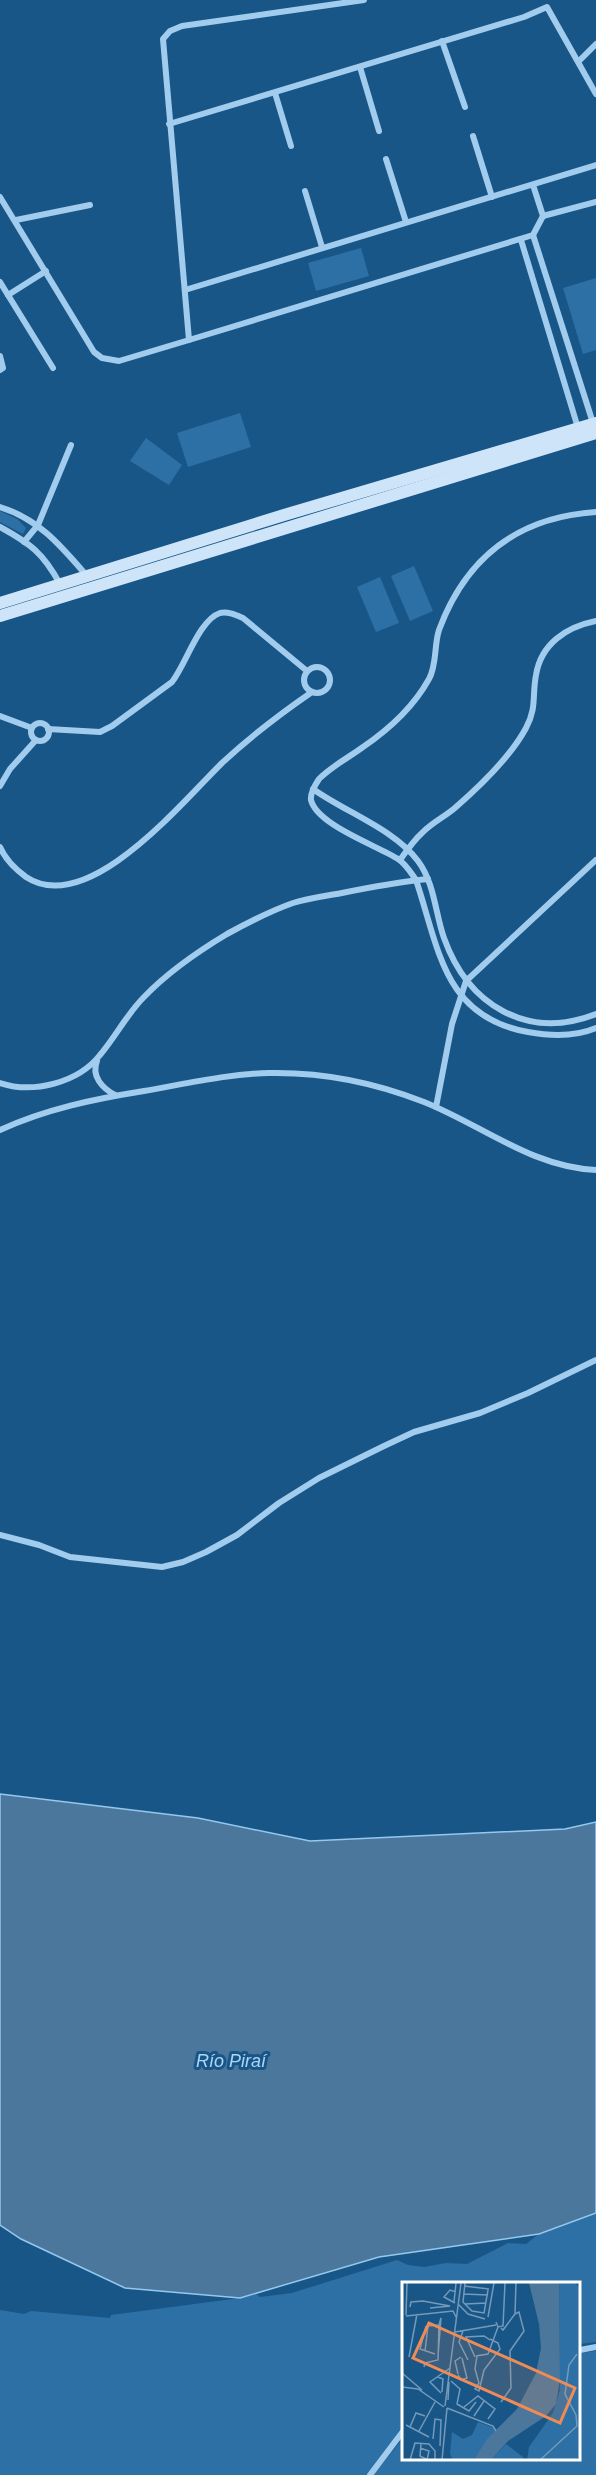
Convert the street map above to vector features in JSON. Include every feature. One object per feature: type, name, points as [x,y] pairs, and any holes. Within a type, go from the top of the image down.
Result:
[{"type":"main road","points":[[0,616],[61,590],[87,576],[578,428],[595,426]]},
{"type":"main road","points":[[0,603],[61,590],[595,426]]},
{"type":"street","points":[[189,340],[163,39],[171,31],[182,26],[364,0]]},
{"type":"street","points":[[543,0],[596,94]]},
{"type":"street","points":[[169,124],[524,17],[546,7]]},
{"type":"street","points":[[442,41],[465,107]]},
{"type":"street","points":[[579,61],[596,44]]},
{"type":"street","points":[[360,67],[379,131]]},
{"type":"street","points":[[275,93],[291,146]]},
{"type":"street","points":[[473,136],[492,197]]},
{"type":"street","points":[[386,159],[406,222]]},
{"type":"street","points":[[185,290],[596,165]]},
{"type":"street","points":[[533,185],[543,216],[534,235],[595,426]]},
{"type":"street","points":[[304,191],[321,247]]},
{"type":"street","points":[[0,197],[94,352],[102,358],[118,361],[534,235]]},
{"type":"street","points":[[543,216],[596,202]]},
{"type":"street","points":[[16,220],[90,206]]},
{"type":"street","points":[[521,240],[578,428]]},
{"type":"street","points":[[8,295],[46,271]]},
{"type":"street","points":[[0,282],[53,368]]},
{"type":"street","points":[[0,356],[3,368],[0,370]]},
{"type":"street","points":[[24,542],[38,525],[71,446]]},
{"type":"street","points":[[0,507],[14,511],[38,525],[87,576]]},
{"type":"street","points":[[596,512],[575,513],[538,522],[507,538],[488,554],[471,573],[448,611],[438,632],[433,672],[414,700],[386,730],[326,771],[313,789],[311,800],[320,814],[400,860],[416,880],[435,948],[452,984],[460,996],[480,1013],[519,1031],[556,1035],[581,1033],[596,1028]]},
{"type":"street","points":[[0,527],[47,560],[61,590]]},
{"type":"street","points":[[32,728],[40,723],[48,729],[100,732],[112,726],[172,682],[205,624],[222,612],[243,618],[307,670]]},
{"type":"street","points":[[400,860],[425,830],[455,808],[485,780],[526,729],[536,695],[535,677],[539,662],[548,646],[563,633],[596,621]]},
{"type":"street","points":[[319,667],[329,675],[327,688],[320,693],[312,692],[303,683],[307,670],[319,667]]},
{"type":"street","points":[[0,847],[13,866],[34,882],[59,886],[73,883],[97,872],[128,855],[158,829],[249,740],[312,692]]},
{"type":"street","points":[[0,716],[32,728]]},
{"type":"street","points":[[32,728],[32,735],[36,740]]},
{"type":"street","points":[[0,786],[10,770],[36,740],[46,738],[48,729]]},
{"type":"street","points":[[313,789],[395,840],[419,863],[428,879],[444,938],[466,981],[486,1001],[519,1018],[536,1022],[563,1023],[596,1014]]},
{"type":"street","points":[[436,1107],[452,1024],[466,981],[596,860]]},
{"type":"street","points":[[116,1095],[105,1089],[96,1076],[95,1065],[129,1015],[150,990],[182,963],[226,935],[266,914],[295,903],[428,879]]},
{"type":"street","points":[[0,1083],[18,1087],[57,1083],[99,1058]]},
{"type":"street","points":[[0,1130],[22,1120],[84,1101],[205,1079],[269,1073],[325,1077],[371,1085],[436,1107],[532,1156],[584,1170],[596,1170]]},
{"type":"street","points":[[0,1535],[39,1545],[70,1557],[162,1567],[183,1562],[237,1535],[279,1503],[319,1479],[384,1446],[414,1432],[480,1413],[596,1360]]},
{"type":"street","points":[[581,2350],[596,2347]]},
{"type":"street","points":[[370,2475],[402,2433]]},
{"type":"shaded area","points":[[361,248],[369,276],[316,291],[308,263]]},
{"type":"shaded area","points":[[596,278],[596,350],[583,354],[563,288]]},
{"type":"shaded area","points":[[240,413],[251,447],[188,467],[177,433]]},
{"type":"shaded area","points":[[146,438],[182,465],[169,485],[130,461]]},
{"type":"shaded area","points":[[0,511],[17,519],[26,528],[23,534],[0,522]]},
{"type":"shaded area","points":[[414,566],[433,611],[410,621],[391,576]]},
{"type":"shaded area","points":[[380,577],[399,623],[376,632],[357,587]]},
{"type":"shaded area","points":[[596,2213],[596,2342],[581,2344],[581,2282],[402,2282],[402,2428],[388,2450],[367,2475],[0,2475],[0,2310],[24,2314],[31,2311],[110,2318],[111,2315],[256,2294],[260,2297],[292,2293],[397,2260],[408,2265],[424,2267],[446,2263],[467,2264],[508,2243],[526,2244],[539,2234]]},
{"type":"shaded area","points":[[596,2351],[596,2475],[373,2475],[402,2439],[402,2460],[581,2460],[581,2353]]},
{"type":"water","name":"Río Piraí","points":[[0,1794],[198,1818],[310,1841],[565,1829],[596,1822],[596,2213],[539,2234],[379,2257],[240,2298],[125,2288],[21,2239],[0,2225]]}]
